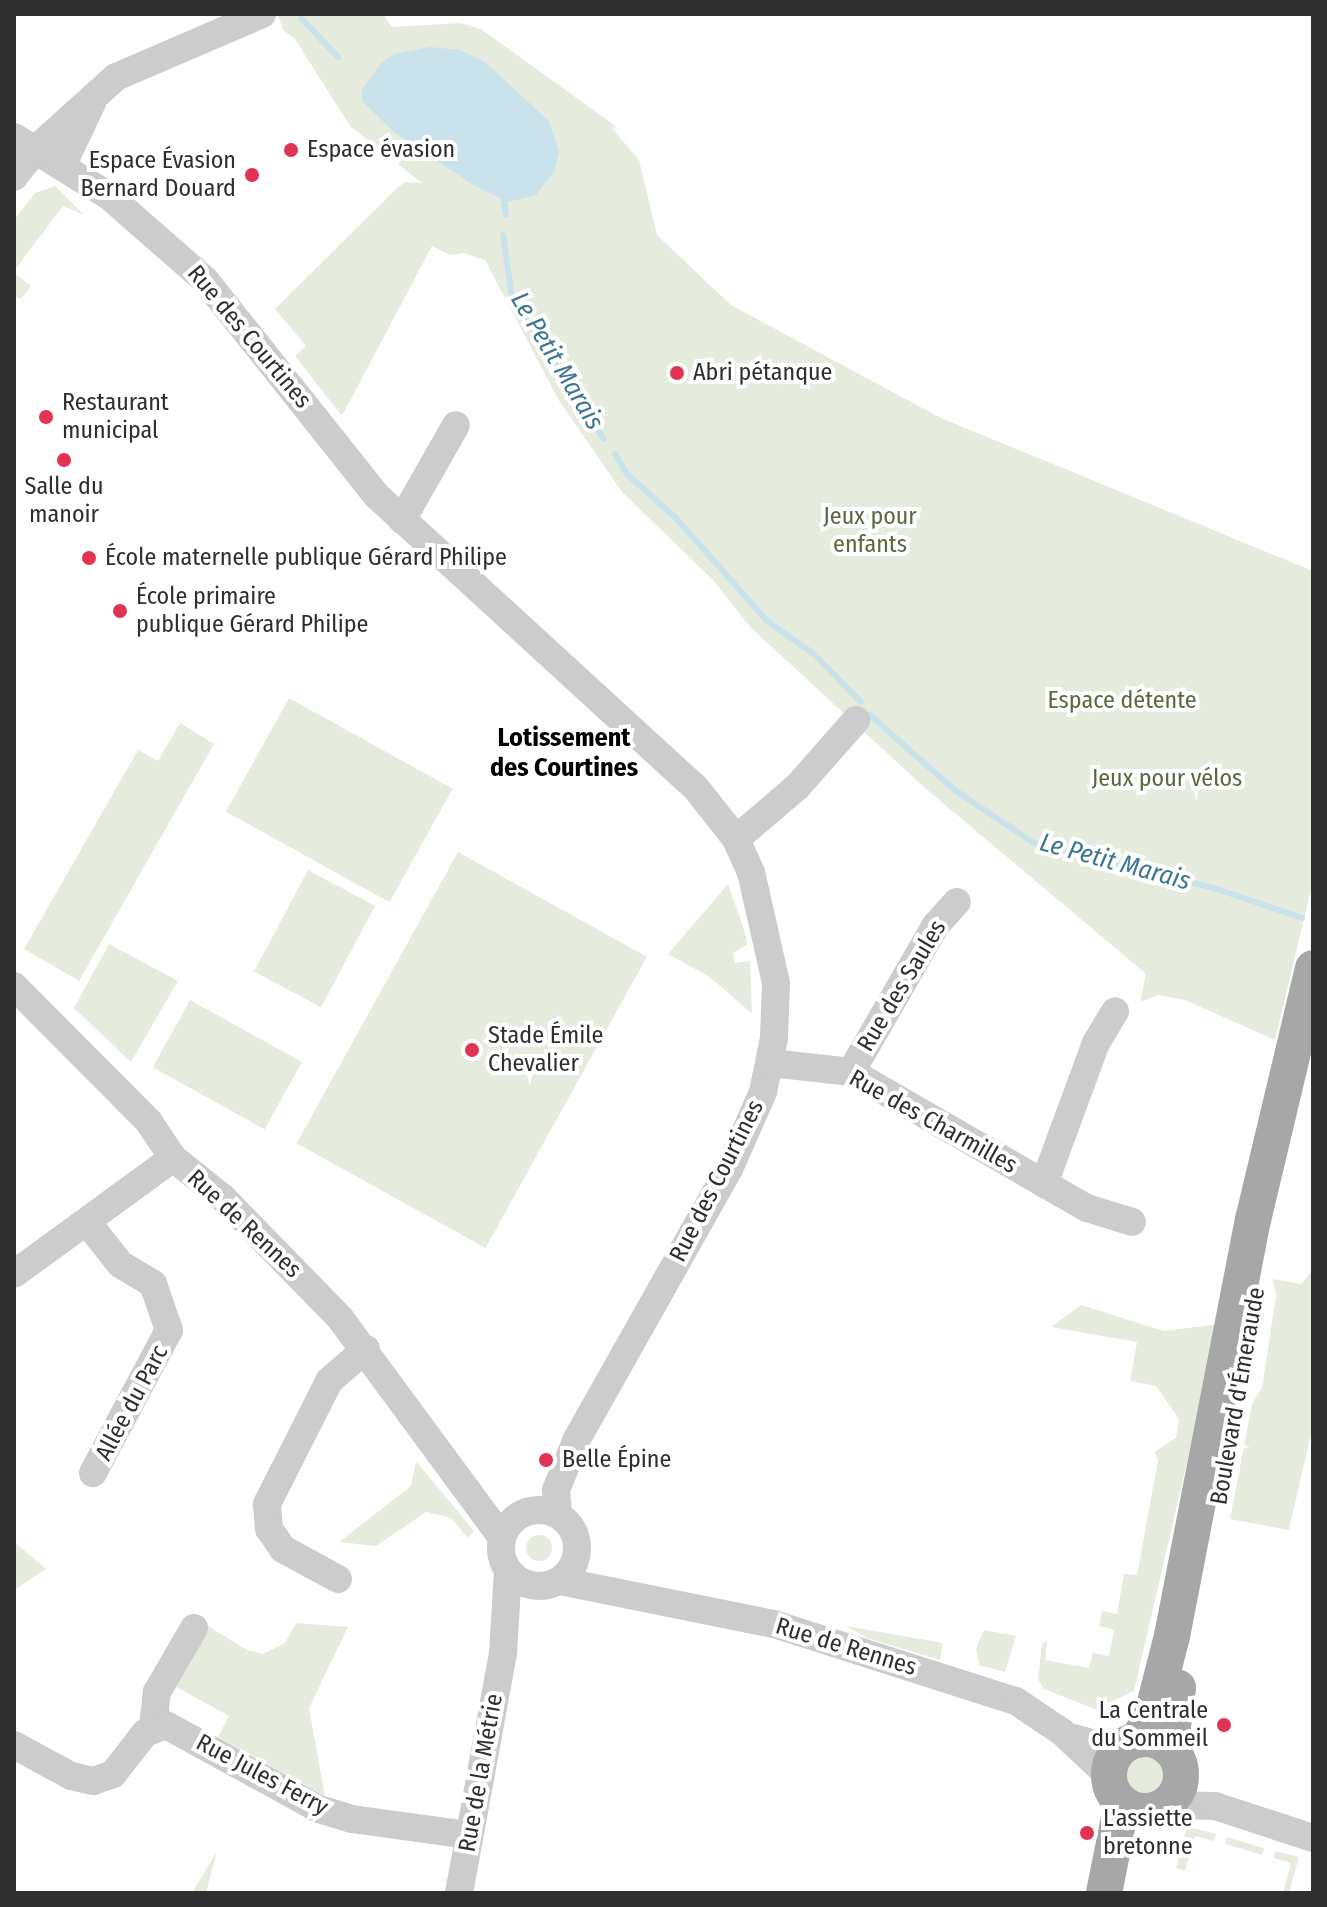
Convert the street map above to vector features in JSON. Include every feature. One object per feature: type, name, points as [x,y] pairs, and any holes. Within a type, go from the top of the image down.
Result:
[{"type":"main road","points":[[1145,1777],[1152,1714],[1172,1636],[1253,1220],[1313,968]]},
{"type":"main road","name":"Boulevard d'Émeraude","points":[[1104,1893],[1145,1777],[1171,1719],[1218,1506],[1251,1314],[1313,1044]]},
{"type":"main road","name":"Boulevard d'Émeraude","points":[[1124,1893],[1145,1777]]},
{"type":"street","points":[[14,177],[25,143],[93,99],[116,77],[151,59],[262,14]]},
{"type":"street","points":[[63,164],[93,99]]},
{"type":"street","name":"Rue des Courtines","points":[[25,143],[63,164],[126,208],[205,280],[352,466],[402,520],[676,768],[736,839],[751,872],[773,956],[771,1063],[755,1114],[729,1169],[576,1441],[527,1520]]},
{"type":"street","points":[[402,520],[456,425]]},
{"type":"street","points":[[736,839],[798,786],[856,720]]},
{"type":"street","name":"Rue des Saules","points":[[851,1072],[936,925],[957,902]]},
{"type":"street","name":"Rue de Rennes","points":[[14,986],[149,1122],[173,1158],[260,1233],[366,1349],[459,1476],[499,1512],[527,1520]]},
{"type":"street","name":"Rue des Charmilles","points":[[1044,1184],[1096,1043],[1115,1011]]},
{"type":"street","name":"Rue des Charmilles","points":[[771,1063],[851,1072],[1044,1184],[1112,1220],[1132,1222]]},
{"type":"street","points":[[17,1266],[87,1222],[173,1158]]},
{"type":"street","name":"Allée du Parc","points":[[87,1222],[120,1264],[153,1284],[169,1330],[93,1473]]},
{"type":"street","points":[[338,1579],[283,1549],[269,1529],[267,1504],[329,1381],[366,1349]]},
{"type":"street","points":[[527,1520],[576,1538],[559,1575]]},
{"type":"street","name":"Rue de la Métrie","points":[[459,1893],[503,1654],[508,1570],[527,1520]]},
{"type":"street","name":"Rue de Rennes","points":[[508,1570],[525,1584],[559,1575],[814,1635],[1024,1705],[1062,1732],[1145,1777]]},
{"type":"street","name":"Rue de la Métrie","points":[[503,1654],[518,1616],[559,1575]]},
{"type":"street","points":[[14,1745],[71,1776],[93,1781],[122,1767],[153,1728],[157,1692],[194,1628]]},
{"type":"street","name":"Rue Jules Ferry","points":[[153,1728],[172,1727],[319,1809],[352,1819],[469,1835]]},
{"type":"street","points":[[1145,1777],[1215,1806],[1313,1838]]},
{"type":"green space","name":"Espace détente","points":[[278,14],[383,14],[392,27],[460,23],[481,29],[617,127],[612,128],[639,160],[657,235],[731,305],[941,418],[1313,571],[1313,881],[1275,1040],[1185,1000],[1158,995],[1140,1002],[1146,974],[925,788],[750,627],[713,580],[622,492],[558,399],[485,260],[464,253],[450,255],[432,246],[342,416],[295,356],[306,346],[275,309],[397,188],[405,182],[422,183],[350,126],[295,39],[283,30]]},
{"type":"green space","points":[[55,186],[84,215],[63,206],[14,271],[16,217],[35,193]]},
{"type":"green space","points":[[14,273],[31,286],[21,299],[14,296]]},
{"type":"green space","points":[[289,698],[453,789],[390,902],[226,812]]},
{"type":"green space","points":[[180,723],[214,744],[79,981],[24,949],[138,750],[158,761]]},
{"type":"green space","name":"Stade Émile Chevalier","points":[[458,852],[647,957],[485,1248],[297,1143]]},
{"type":"green space","points":[[308,870],[375,906],[321,1007],[254,972]]},
{"type":"green space","points":[[728,884],[746,936],[747,945],[733,953],[735,963],[750,961],[752,1014],[710,977],[668,954]]},
{"type":"green space","points":[[109,944],[178,981],[131,1062],[74,1008]]},
{"type":"green space","points":[[190,1000],[302,1062],[265,1129],[153,1067]]},
{"type":"green space","points":[[1313,1270],[1313,1425],[1289,1530],[1230,1519],[1252,1404],[1262,1388],[1276,1296],[1273,1279],[1301,1284]]},
{"type":"green space","points":[[1081,1305],[1164,1331],[1219,1324],[1134,1691],[1095,1709],[1044,1689],[1038,1679],[1042,1644],[1047,1641],[1045,1660],[1089,1668],[1093,1653],[1109,1656],[1114,1630],[1099,1626],[1102,1611],[1117,1614],[1124,1574],[1137,1575],[1158,1460],[1154,1452],[1176,1438],[1179,1419],[1156,1386],[1130,1381],[1137,1342],[1051,1327]]},
{"type":"green space","points":[[416,1461],[474,1531],[468,1538],[451,1518],[426,1512],[376,1546],[339,1542],[411,1486]]},
{"type":"green space","points":[[539,1535],[548,1539],[552,1548],[548,1557],[539,1561],[530,1557],[526,1548],[530,1539]]},
{"type":"green space","points":[[14,1542],[46,1569],[14,1590]]},
{"type":"green space","points":[[296,1623],[348,1627],[309,1708],[325,1796],[218,1737],[229,1716],[171,1684],[205,1624],[247,1650],[263,1654],[285,1643]]},
{"type":"green space","points":[[846,1626],[943,1643],[940,1660],[867,1638]]},
{"type":"green space","points":[[984,1630],[1016,1636],[1005,1672],[979,1665],[976,1648]]},
{"type":"green space","points":[[1144,1755],[1158,1761],[1164,1775],[1158,1789],[1144,1795],[1130,1789],[1124,1775],[1130,1761]]},
{"type":"green space","points":[[1187,1826],[1216,1834],[1214,1841],[1195,1836],[1185,1871],[1176,1868]]},
{"type":"green space","points":[[1227,1837],[1264,1848],[1262,1855],[1225,1844]]},
{"type":"green space","points":[[217,1851],[206,1893],[192,1893]]},
{"type":"green space","points":[[1275,1851],[1299,1857],[1289,1893],[1283,1893],[1291,1863],[1274,1858]]},
{"type":"water","points":[[430,47],[460,50],[485,62],[549,121],[559,151],[555,170],[536,195],[508,202],[473,185],[394,132],[362,101],[362,89],[381,63],[394,54]]},
{"type":"waterway","name":"Le Petit Marais","points":[[301,18],[338,57]]},
{"type":"waterway","name":"Le Petit Marais","points":[[503,195],[506,215]]},
{"type":"waterway","name":"Le Petit Marais","points":[[503,235],[512,297],[604,439]]},
{"type":"waterway","name":"Le Petit Marais","points":[[615,454],[627,474],[676,518],[767,621],[814,654],[861,702]]},
{"type":"waterway","name":"Le Petit Marais","points":[[870,715],[956,791],[1034,843],[1217,889],[1302,918]]},
{"type":"place","name":"Espace évasion","points":[[291,150]]},
{"type":"place","name":"Espace Évasion Bernard Douard","points":[[252,175]]},
{"type":"place","name":"Abri pétanque","points":[[677,373]]},
{"type":"place","name":"Restaurant municipal","points":[[46,417]]},
{"type":"place","name":"Salle du manoir","points":[[64,460]]},
{"type":"place","name":"École maternelle publique Gérard Philipe","points":[[89,558]]},
{"type":"place","name":"École primaire publique Gérard Philipe","points":[[120,611]]},
{"type":"place","name":"Stade Émile Chevalier","points":[[472,1050]]},
{"type":"place","name":"Belle Épine","points":[[546,1460]]},
{"type":"place","name":"La Centrale du Sommeil","points":[[1224,1725]]},
{"type":"place","name":"L'assiette bretonne","points":[[1087,1833]]},
{"type":"district","name":"Lotissement des Courtines","points":[[564,753]]},
{"type":"park label","name":"Jeux pour enfants","points":[[870,531]]},
{"type":"park label","name":"Jeux pour vélos","points":[[1167,779]]}]
